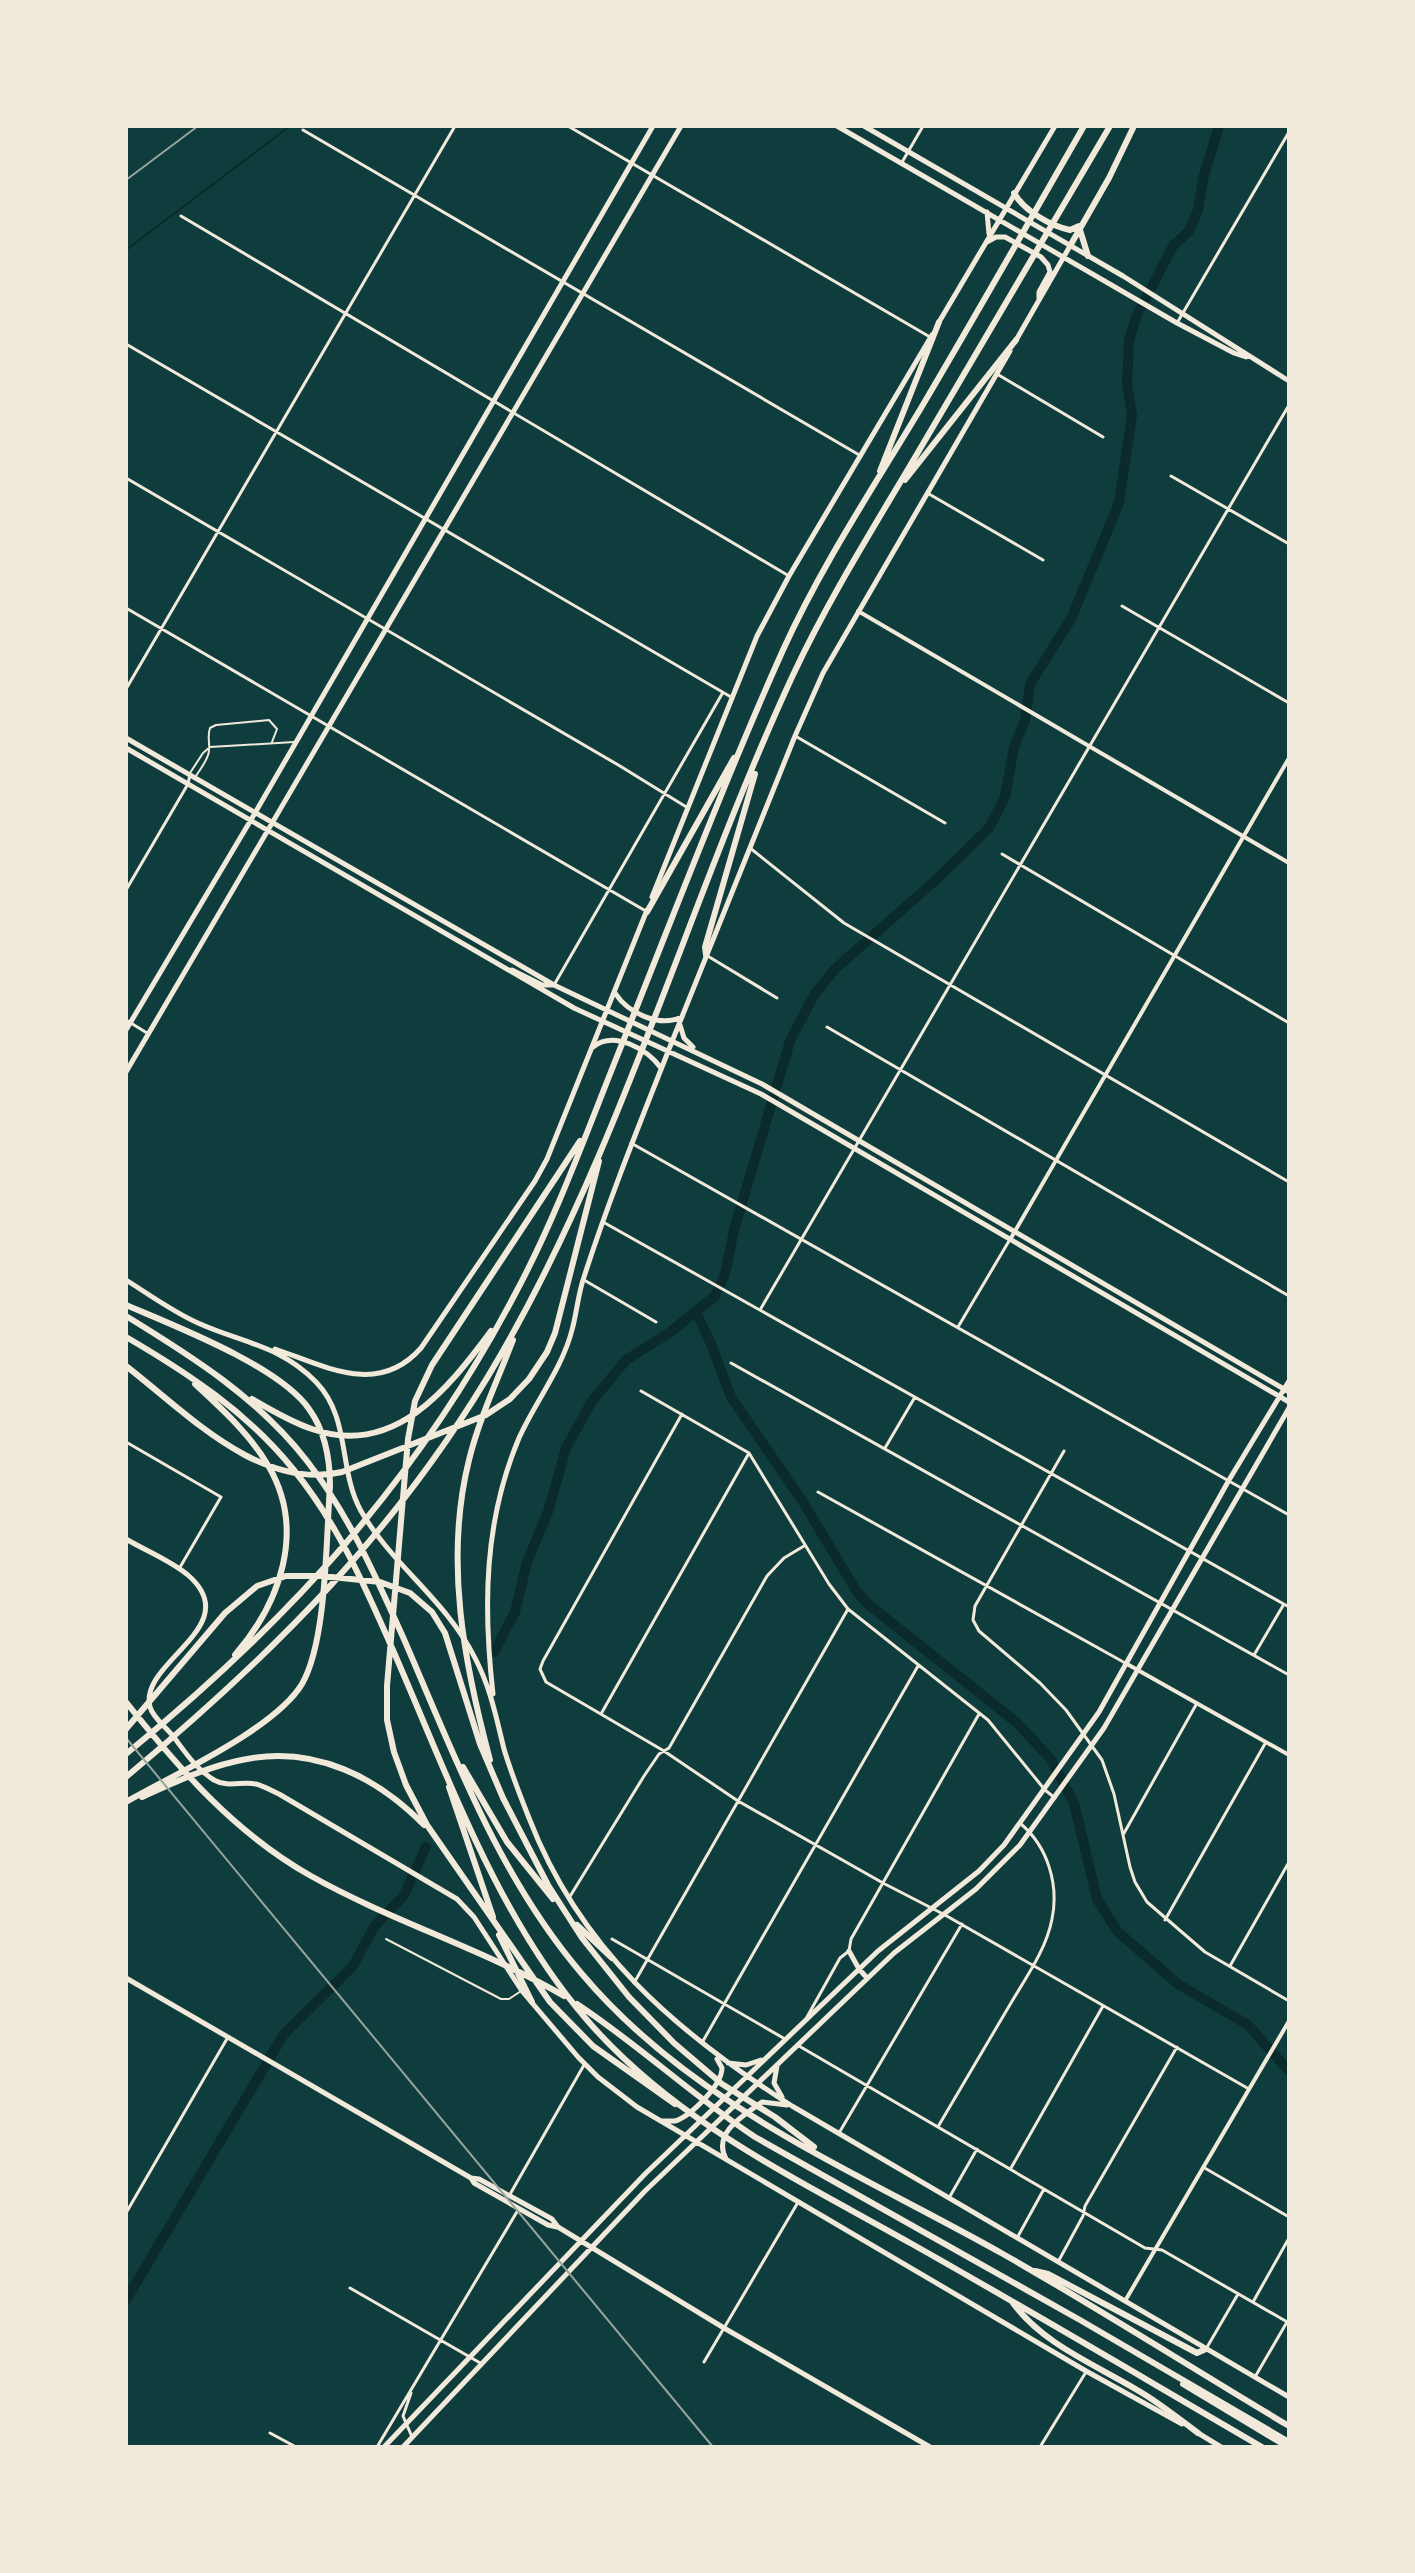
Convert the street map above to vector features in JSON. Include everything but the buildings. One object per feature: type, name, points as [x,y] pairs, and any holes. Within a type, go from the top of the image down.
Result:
[{"type":"highway","points":[[126,1754],[208,1685],[304,1592],[384,1498],[442,1418],[511,1302],[555,1214],[746,737],[797,622],[1084,126]]},
{"type":"highway","points":[[126,1777],[268,1653],[314,1605],[392,1514],[474,1399],[522,1317],[577,1203],[765,739],[813,634],[1110,126]]},
{"type":"highway","points":[[1070,246],[1109,178],[1134,126]]},
{"type":"highway","points":[[1014,193],[1024,206],[1064,229],[1073,230],[1081,226]]},
{"type":"highway","points":[[1081,226],[1088,256]]},
{"type":"highway","points":[[877,481],[939,322]]},
{"type":"highway","points":[[891,499],[1016,340]]},
{"type":"highway","points":[[647,912],[746,737]]},
{"type":"highway","points":[[706,955],[705,947],[765,739]]},
{"type":"highway","points":[[593,1116],[563,1170],[427,1374],[413,1409],[388,1676],[387,1720],[394,1752],[410,1793],[434,1837],[536,1983],[578,2033],[610,2059],[742,2149],[809,2189],[1011,2300],[1262,2447]]},
{"type":"highway","points":[[126,1366],[255,1461],[279,1471],[314,1476],[342,1472],[493,1411],[529,1379],[555,1333],[608,1129]]},
{"type":"highway","points":[[126,1316],[193,1357],[239,1391],[298,1423],[324,1433],[362,1435],[397,1424],[434,1398],[468,1361],[511,1302]]},
{"type":"highway","points":[[126,1305],[272,1375],[298,1396],[314,1416],[326,1448],[330,1486],[320,1618],[314,1651],[302,1683],[290,1700],[252,1731],[126,1803]]},
{"type":"highway","points":[[478,1729],[461,1622],[457,1551],[459,1516],[469,1459],[522,1317]]},
{"type":"highway","points":[[126,1337],[224,1401],[260,1432],[296,1472],[321,1507],[367,1590],[500,1888],[551,1974],[601,2036],[671,2099]]},
{"type":"highway","points":[[177,1368],[224,1412],[261,1454],[277,1482],[286,1520],[284,1563],[267,1610],[240,1649],[208,1685]]},
{"type":"highway","points":[[239,1391],[298,1450],[348,1521],[503,1858],[543,1925],[616,2013],[693,2078],[767,2125],[1031,2270],[1286,2424]]},
{"type":"highway","points":[[126,1729],[240,1598],[268,1581],[298,1575],[347,1578],[386,1583],[410,1593],[427,1606],[440,1624],[498,1787],[569,1919],[650,2021],[704,2069],[830,2159]]},
{"type":"highway","points":[[126,1702],[173,1762],[225,1815],[283,1859],[336,1889],[549,1987],[597,2018],[685,2088],[755,2137],[1080,2320],[1288,2445]]},
{"type":"highway","points":[[445,1735],[498,1828],[524,1866],[581,1930],[612,1958]]},
{"type":"highway","points":[[439,1757],[503,1944],[532,2002]]},
{"type":"highway","points":[[126,1803],[240,1760],[300,1758],[334,1765],[365,1778],[399,1802],[434,1837]]},
{"type":"highway","points":[[1031,2270],[1048,2274],[1197,2353],[1206,2349]]},
{"type":"highway","points":[[1011,2300],[1026,2320],[1056,2342],[1148,2396],[1198,2433]]},
{"type":"main road","points":[[126,1030],[653,126]]},
{"type":"main road","points":[[126,1072],[681,126]]},
{"type":"main road","points":[[837,126],[1177,323],[1251,359]]},
{"type":"main road","points":[[864,126],[1156,296],[1289,381]]},
{"type":"main road","points":[[126,1280],[196,1322],[347,1373],[364,1375],[394,1370],[414,1356],[547,1159],[757,636],[789,576],[1055,126]]},
{"type":"main road","points":[[986,211],[988,240]]},
{"type":"main road","points":[[988,240],[1005,237],[1045,260],[1050,272],[1039,292],[1039,301]]},
{"type":"main road","points":[[1070,246],[823,673],[795,736],[630,1142],[583,1279],[572,1332],[561,1360],[521,1435],[501,1487],[495,1513],[486,1599],[488,1650],[495,1703],[509,1764],[530,1822],[569,1898],[612,1958],[669,2018],[715,2055],[792,2106],[1289,2397]]},
{"type":"main road","points":[[126,738],[554,985],[762,1084],[1287,1391]]},
{"type":"main road","points":[[126,748],[603,1022],[761,1094],[1011,1238],[1289,1405],[1092,1746],[1030,1832],[988,1878],[894,1953],[645,2191],[403,2447]]},
{"type":"main road","points":[[353,879],[357,872]]},
{"type":"main road","points":[[438,929],[442,922]]},
{"type":"main road","points":[[503,967],[542,985],[554,985]]},
{"type":"main road","points":[[614,992],[629,1008],[652,1018],[681,1020]]},
{"type":"main road","points":[[681,1020],[687,1042],[703,1055]]},
{"type":"main road","points":[[591,1049],[606,1040],[627,1043],[652,1057],[661,1068]]},
{"type":"main road","points":[[1144,1317],[1148,1310]]},
{"type":"main road","points":[[266,1346],[305,1372],[334,1407],[360,1509],[389,1548],[458,1626],[495,1703]]},
{"type":"main road","points":[[384,2447],[685,2135],[885,1945],[980,1871],[1021,1824],[1084,1734],[1127,1664],[1229,1480],[1280,1397],[1287,1391],[1289,1381]]},
{"type":"main road","points":[[126,1539],[179,1569],[199,1587],[205,1613],[198,1630],[165,1667],[150,1691],[150,1707],[197,1767],[216,1781],[233,1785],[255,1784],[279,1794],[424,1878],[465,1906],[522,1991],[584,2065],[627,2100],[1086,2371],[1221,2447]]},
{"type":"main road","points":[[980,1871],[988,1878]]},
{"type":"main road","points":[[849,1951],[867,1978]]},
{"type":"main road","points":[[126,1978],[471,2178],[552,2219],[558,2227]]},
{"type":"main road","points":[[661,2121],[674,2121],[686,2115],[718,2085],[722,2068],[715,2055]]},
{"type":"main road","points":[[725,2062],[746,2065],[766,2058]]},
{"type":"main road","points":[[777,2065],[774,2083],[785,2101]]},
{"type":"main road","points":[[727,2160],[720,2148],[722,2140],[745,2114],[762,2102],[792,2106]]},
{"type":"main road","points":[[471,2178],[474,2183],[581,2240],[724,2328],[930,2447]]},
{"type":"main road","points":[[636,2183],[645,2191]]},
{"type":"street","points":[[126,689],[455,126]]},
{"type":"street","points":[[568,126],[930,337]]},
{"type":"street","points":[[901,164],[923,126]]},
{"type":"street","points":[[303,130],[861,456]]},
{"type":"street","points":[[1177,323],[1289,132]]},
{"type":"street","points":[[181,216],[789,576]]},
{"type":"street","points":[[126,344],[731,697]]},
{"type":"street","points":[[997,374],[1103,437]]},
{"type":"street","points":[[760,1310],[1289,405]]},
{"type":"street","points":[[1171,476],[1289,544]]},
{"type":"street","points":[[126,478],[688,808]]},
{"type":"street","points":[[927,492],[1043,560]]},
{"type":"street","points":[[1122,606],[1289,703]]},
{"type":"street","points":[[126,608],[647,912]]},
{"type":"street","points":[[858,611],[1289,863]]},
{"type":"street","points":[[554,985],[722,694]]},
{"type":"street","points":[[795,736],[945,823]]},
{"type":"street","points":[[958,1327],[1289,758]]},
{"type":"street","points":[[126,890],[192,776]]},
{"type":"street","points":[[750,848],[819,904],[865,935],[1289,1182]]},
{"type":"street","points":[[1002,854],[1289,1023]]},
{"type":"street","points":[[706,955],[777,998]]},
{"type":"street","points":[[128,1022],[148,1034]]},
{"type":"street","points":[[827,1027],[1289,1296]]},
{"type":"street","points":[[630,1142],[1289,1515]]},
{"type":"street","points":[[603,1222],[1289,1607]]},
{"type":"street","points":[[583,1279],[656,1322]]},
{"type":"street","points":[[731,1363],[1289,1675]]},
{"type":"street","points":[[641,1391],[749,1453],[848,1609],[979,1714],[1006,1740],[1045,1790],[1055,1798]]},
{"type":"street","points":[[885,1448],[915,1397]]},
{"type":"street","points":[[682,1414],[542,1663],[541,1676],[546,1682],[664,1751],[738,1801],[962,1924],[1249,2089]]},
{"type":"street","points":[[126,1442],[221,1497],[179,1569]]},
{"type":"street","points":[[1064,1451],[987,1584],[974,1610],[973,1620],[982,1635],[1027,1670],[1066,1710],[1092,1746],[1110,1779],[1130,1867],[1140,1892],[1165,1920],[1205,1952],[1289,2001]]},
{"type":"street","points":[[601,1714],[749,1453]]},
{"type":"street","points":[[818,1492],[1289,1755]]},
{"type":"street","points":[[569,1898],[644,1776],[659,1754],[669,1748],[767,1576],[784,1558],[805,1545]]},
{"type":"street","points":[[1254,1655],[1284,1604]]},
{"type":"street","points":[[634,1983],[848,1609]]},
{"type":"street","points":[[701,2044],[918,1666]]},
{"type":"street","points":[[1123,1835],[1197,1703]]},
{"type":"street","points":[[805,2020],[840,1958],[849,1951],[851,1939],[979,1714]]},
{"type":"street","points":[[1165,1920],[1266,1742]]},
{"type":"street","points":[[938,2126],[1033,1966],[1050,1929],[1054,1898],[1045,1855],[1038,1840],[1021,1824]]},
{"type":"street","points":[[1230,1966],[1289,1862]]},
{"type":"street","points":[[839,2133],[962,1924]]},
{"type":"street","points":[[612,1939],[786,2039]]},
{"type":"street","points":[[1011,2168],[1103,2006]]},
{"type":"street","points":[[1125,2301],[1289,2021]]},
{"type":"street","points":[[126,2213],[228,2037]]},
{"type":"street","points":[[798,2045],[1145,2248],[1156,2249],[1288,2322],[1255,2377]]},
{"type":"street","points":[[1058,2262],[1177,2047]]},
{"type":"street","points":[[509,2196],[584,2065]]},
{"type":"street","points":[[949,2198],[977,2149]]},
{"type":"street","points":[[1203,2167],[1289,2217]]},
{"type":"street","points":[[1017,2238],[1044,2189]]},
{"type":"street","points":[[704,2362],[798,2202]]},
{"type":"street","points":[[377,2447],[519,2209]]},
{"type":"street","points":[[1253,2302],[1289,2238]]},
{"type":"street","points":[[350,2288],[483,2365]]},
{"type":"street","points":[[1206,2349],[1238,2294]]},
{"type":"street","points":[[1040,2447],[1086,2371]]},
{"type":"street","points":[[411,2390],[404,2411],[405,2424],[412,2437]]},
{"type":"street","points":[[270,2433],[296,2447]]},
{"type":"lane","points":[[192,776],[210,747],[207,737],[210,728],[216,725],[269,720],[277,729],[272,742]]},
{"type":"lane","points":[[210,747],[295,742]]},
{"type":"lane","points":[[386,1939],[501,1999],[509,1999],[522,1991]]},
{"type":"waterway","points":[[126,250],[290,126]]},
{"type":"waterway","points":[[494,1652],[515,1612],[527,1562],[548,1512],[566,1448],[592,1401],[626,1360],[669,1333],[715,1296],[725,1274],[734,1230],[790,1041],[814,995],[835,969],[937,879],[989,828],[1005,797],[1014,747],[1025,720],[1030,684],[1071,619],[1119,503],[1132,415],[1127,384],[1129,341],[1136,317],[1173,246],[1189,231],[1198,210],[1203,179],[1219,126]]},
{"type":"waterway","points":[[696,1312],[731,1397],[803,1502],[857,1592],[1016,1722],[1050,1758],[1074,1803],[1097,1899],[1117,1931],[1178,1984],[1248,2025],[1289,2071]]},
{"type":"waterway","points":[[126,2300],[284,2034],[353,1966],[374,1927],[404,1895],[426,1847]]},
{"type":"railway","points":[[126,180],[198,126]]},
{"type":"railway","points":[[126,1738],[713,2447]]}]
